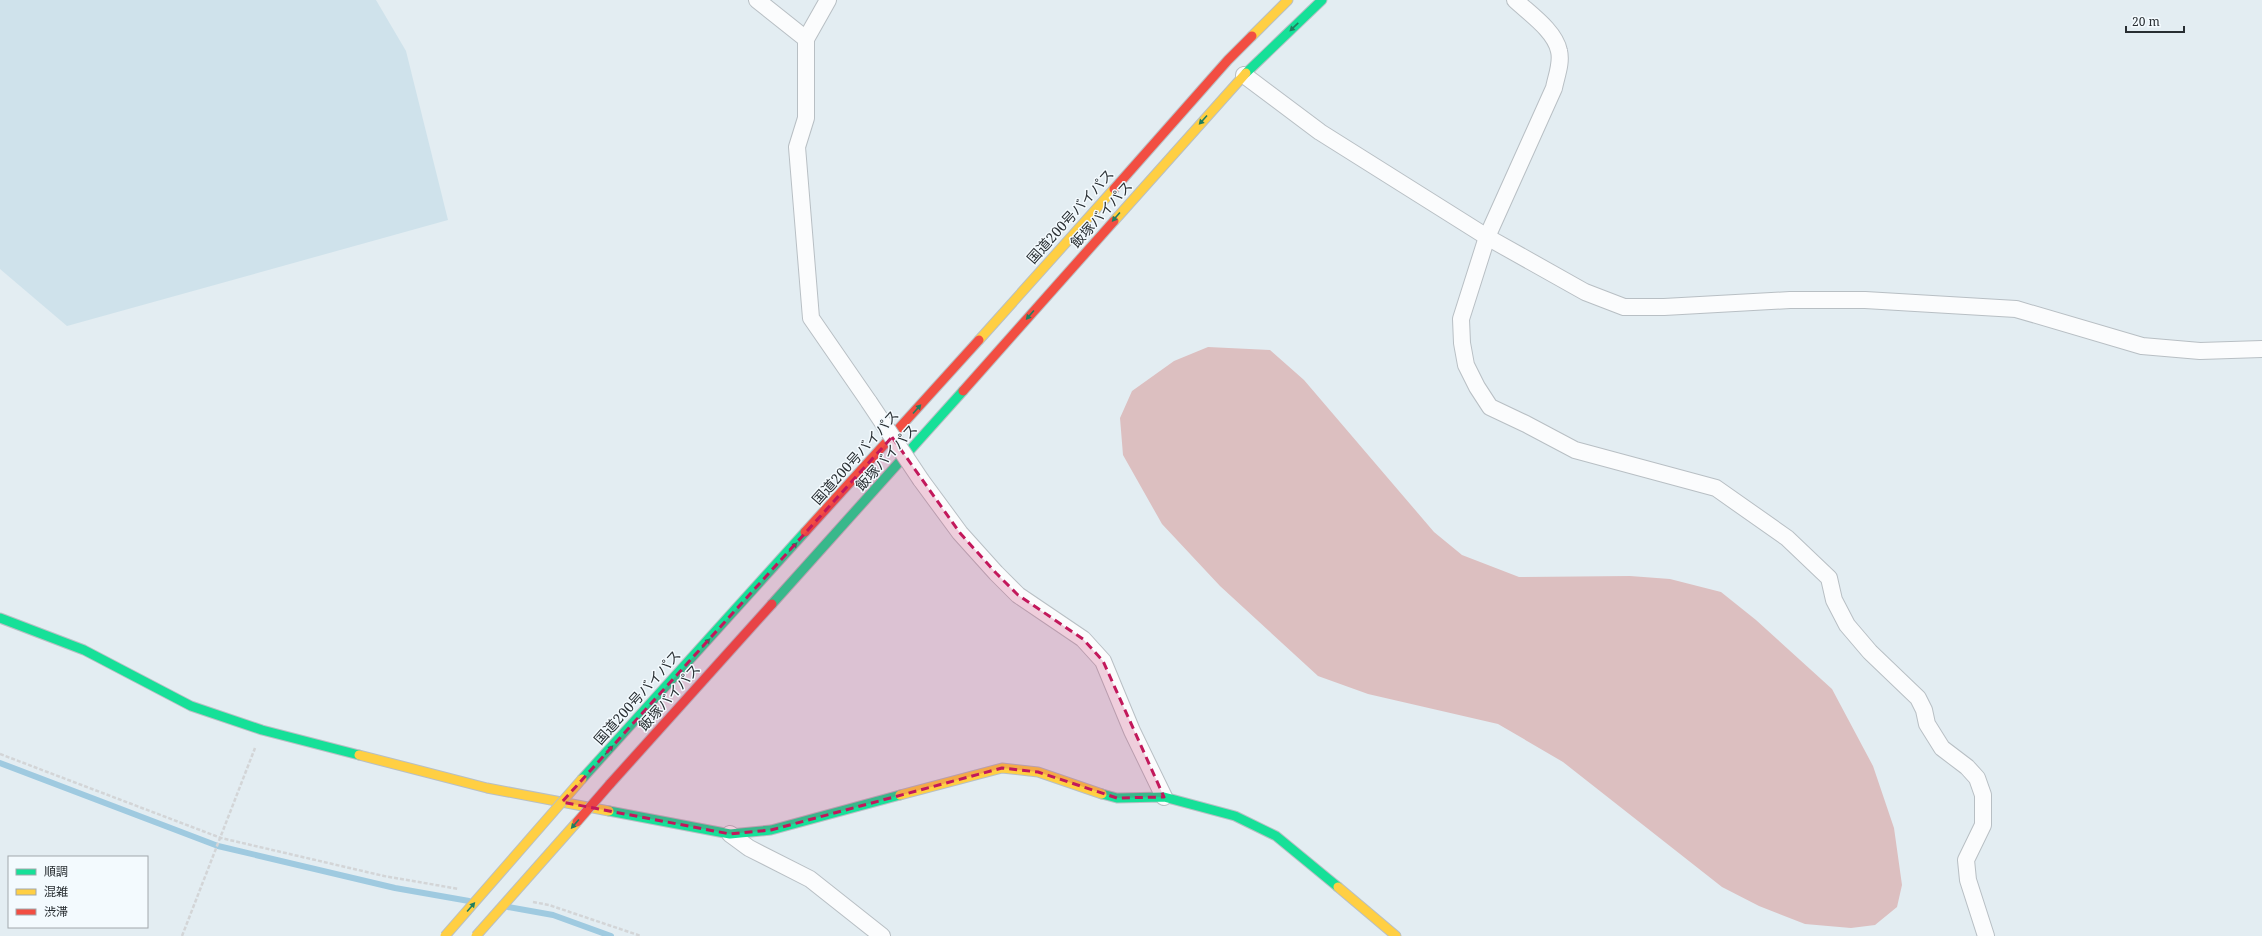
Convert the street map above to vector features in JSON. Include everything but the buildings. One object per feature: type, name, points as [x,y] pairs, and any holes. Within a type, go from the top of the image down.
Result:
[{"type":"main road","name":"国道200号バイパス","points":[[445,936],[582,779],[932,392],[1228,60],[1288,0]]},
{"type":"main road","name":"飯塚バイパス","points":[[476,936],[1244,75],[1322,0]]},
{"type":"main road","points":[[0,618],[84,650],[191,706],[262,730],[487,788],[730,834],[771,830],[1002,768],[1038,772],[1087,790],[1117,798],[1164,797],[1235,816],[1276,836],[1396,936]]},
{"type":"street","points":[[757,0],[806,39]]},
{"type":"street","points":[[828,0],[806,39],[806,118],[797,146],[811,318],[921,480],[960,533],[1018,596],[1083,639],[1103,662],[1132,731],[1164,797]]},
{"type":"street","points":[[1515,0],[1552,36],[1559,52],[1559,68],[1554,88],[1487,237],[1462,319],[1462,343],[1466,365],[1477,387],[1490,407],[1575,450],[1716,488],[1788,538],[1829,578],[1834,600],[1847,625],[1870,652],[1918,698],[1924,710],[1927,724],[1942,748],[1967,767],[1977,778],[1983,796],[1983,825],[1966,860],[1968,880],[1986,936]]},
{"type":"street","points":[[1244,75],[1320,132],[1487,237],[1584,292],[1624,307],[1664,307],[1790,300],[1866,300],[2016,309],[2142,346],[2200,351],[2262,349]]},
{"type":"street","points":[[730,834],[749,848],[810,879],[882,936]]},
{"type":"path","points":[[182,936],[262,730]]},
{"type":"path","points":[[0,754],[221,838],[384,876],[462,890]]},
{"type":"path","points":[[526,901],[549,905],[641,936]]},
{"type":"highlighted area","points":[[892,437],[960,533],[996,573],[1018,595],[1083,639],[1103,661],[1164,797],[1117,798],[1038,772],[1002,768],[771,830],[730,834],[562,802]]},
{"type":"shaded area","points":[[0,0],[376,0],[406,51],[448,220],[67,326],[0,269]]},
{"type":"shaded area","points":[[1208,347],[1270,350],[1304,380],[1434,532],[1462,555],[1519,577],[1630,576],[1670,579],[1721,592],[1756,620],[1832,689],[1873,766],[1894,828],[1902,885],[1897,907],[1875,925],[1851,928],[1805,924],[1759,906],[1722,887],[1563,762],[1498,724],[1368,694],[1318,676],[1220,586],[1162,524],[1123,455],[1120,418],[1132,391],[1174,361]]},
{"type":"waterway","points":[[0,763],[218,846],[395,888],[469,901]]},
{"type":"waterway","points":[[508,907],[553,915],[611,936]]},
{"type":"traffic: fast","points":[[1246,73],[1322,0]]},
{"type":"traffic: fast","points":[[772,604],[963,391]]},
{"type":"traffic: fast","points":[[582,779],[805,532]]},
{"type":"traffic: fast","points":[[0,618],[84,650],[191,706],[262,730],[359,755]]},
{"type":"traffic: fast","points":[[1102,794],[1117,798],[1164,797],[1235,816],[1276,836],[1338,887]]},
{"type":"traffic: fast","points":[[609,811],[730,834],[771,830],[900,795]]},
{"type":"traffic: slow","points":[[1252,36],[1288,0]]},
{"type":"traffic: slow","points":[[1114,221],[1246,73]]},
{"type":"traffic: slow","points":[[979,340],[1114,189]]},
{"type":"traffic: slow","points":[[359,755],[487,788],[609,811]]},
{"type":"traffic: slow","points":[[900,795],[1002,768],[1038,772],[1102,794]]},
{"type":"traffic: slow","points":[[445,936],[582,779]]},
{"type":"traffic: slow","points":[[476,936],[577,822]]},
{"type":"traffic: slow","points":[[1338,887],[1396,936]]},
{"type":"traffic: jam","points":[[1114,189],[1228,60],[1252,36]]},
{"type":"traffic: jam","points":[[963,391],[1114,221]]},
{"type":"traffic: jam","points":[[805,532],[979,340]]},
{"type":"traffic: jam","points":[[610,784],[772,604]]},
{"type":"traffic: jam","points":[[577,822],[610,784]]}]
